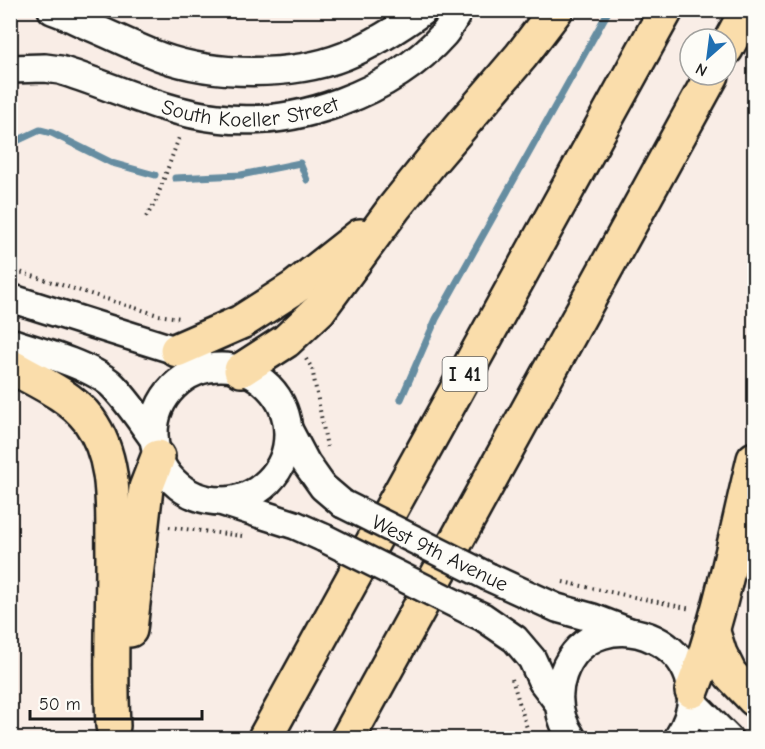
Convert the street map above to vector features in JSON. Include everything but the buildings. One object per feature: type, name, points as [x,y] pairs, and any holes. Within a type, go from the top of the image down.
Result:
[{"type":"highway","points":[[231,368],[286,341],[319,310],[394,208],[521,56],[556,10]]},
{"type":"highway","name":"I 41","points":[[265,738],[666,10]]},
{"type":"highway","points":[[738,27],[747,10]]},
{"type":"highway","points":[[348,738],[705,87]]},
{"type":"highway","points":[[177,350],[228,329],[259,311],[294,288],[394,208]]},
{"type":"highway","points":[[10,366],[75,405],[89,421],[105,450],[111,478],[114,618],[112,732]]},
{"type":"highway","points":[[112,732],[124,675],[147,488],[156,448]]},
{"type":"highway","points":[[692,696],[704,660],[704,620],[754,459]]},
{"type":"highway","points":[[704,620],[730,674],[754,699]]},
{"type":"main road","name":"South Koeller Street","points":[[51,10],[163,57],[202,67],[236,71],[268,71],[307,66],[343,57],[394,32],[424,10]]},
{"type":"main road","name":"South Koeller Street","points":[[10,69],[60,70],[184,111],[218,118],[273,117],[334,106],[385,81],[421,57],[446,32],[459,10]]},
{"type":"main road","points":[[10,298],[177,350],[259,379],[274,392],[284,410],[288,429],[286,448],[280,465],[269,480],[255,491],[237,499],[219,501],[199,497],[182,488],[168,475],[156,448],[130,406],[108,382],[86,369],[10,342]]},
{"type":"main road","points":[[156,448],[156,417],[164,397],[172,388],[198,370],[231,368]]},
{"type":"main road","name":"West 9th Avenue","points":[[288,429],[306,463],[323,487],[343,504],[489,577],[557,608],[627,631],[651,636],[671,649],[685,668],[692,696]]},
{"type":"main road","name":"West 9th Avenue","points":[[219,501],[295,525],[490,621],[515,639],[532,659],[542,681],[558,702]]},
{"type":"main road","points":[[572,738],[561,716],[558,702],[560,683],[566,666],[577,651],[592,640],[609,633],[627,631]]},
{"type":"main road","points":[[678,738],[687,724],[692,696]]},
{"type":"main road","points":[[692,696],[728,738]]},
{"type":"path","points":[[146,217],[155,203],[180,134],[184,111]]},
{"type":"path","points":[[10,268],[158,315],[189,319]]},
{"type":"path","points":[[302,353],[312,368],[328,456]]},
{"type":"path","points":[[556,580],[704,620]]},
{"type":"path","points":[[511,673],[530,738]]},
{"type":"waterway","points":[[401,399],[436,319],[609,10]]},
{"type":"waterway","points":[[10,144],[40,130],[52,133],[112,163],[155,175]]},
{"type":"waterway","points":[[175,178],[241,175],[300,163],[307,180]]}]
